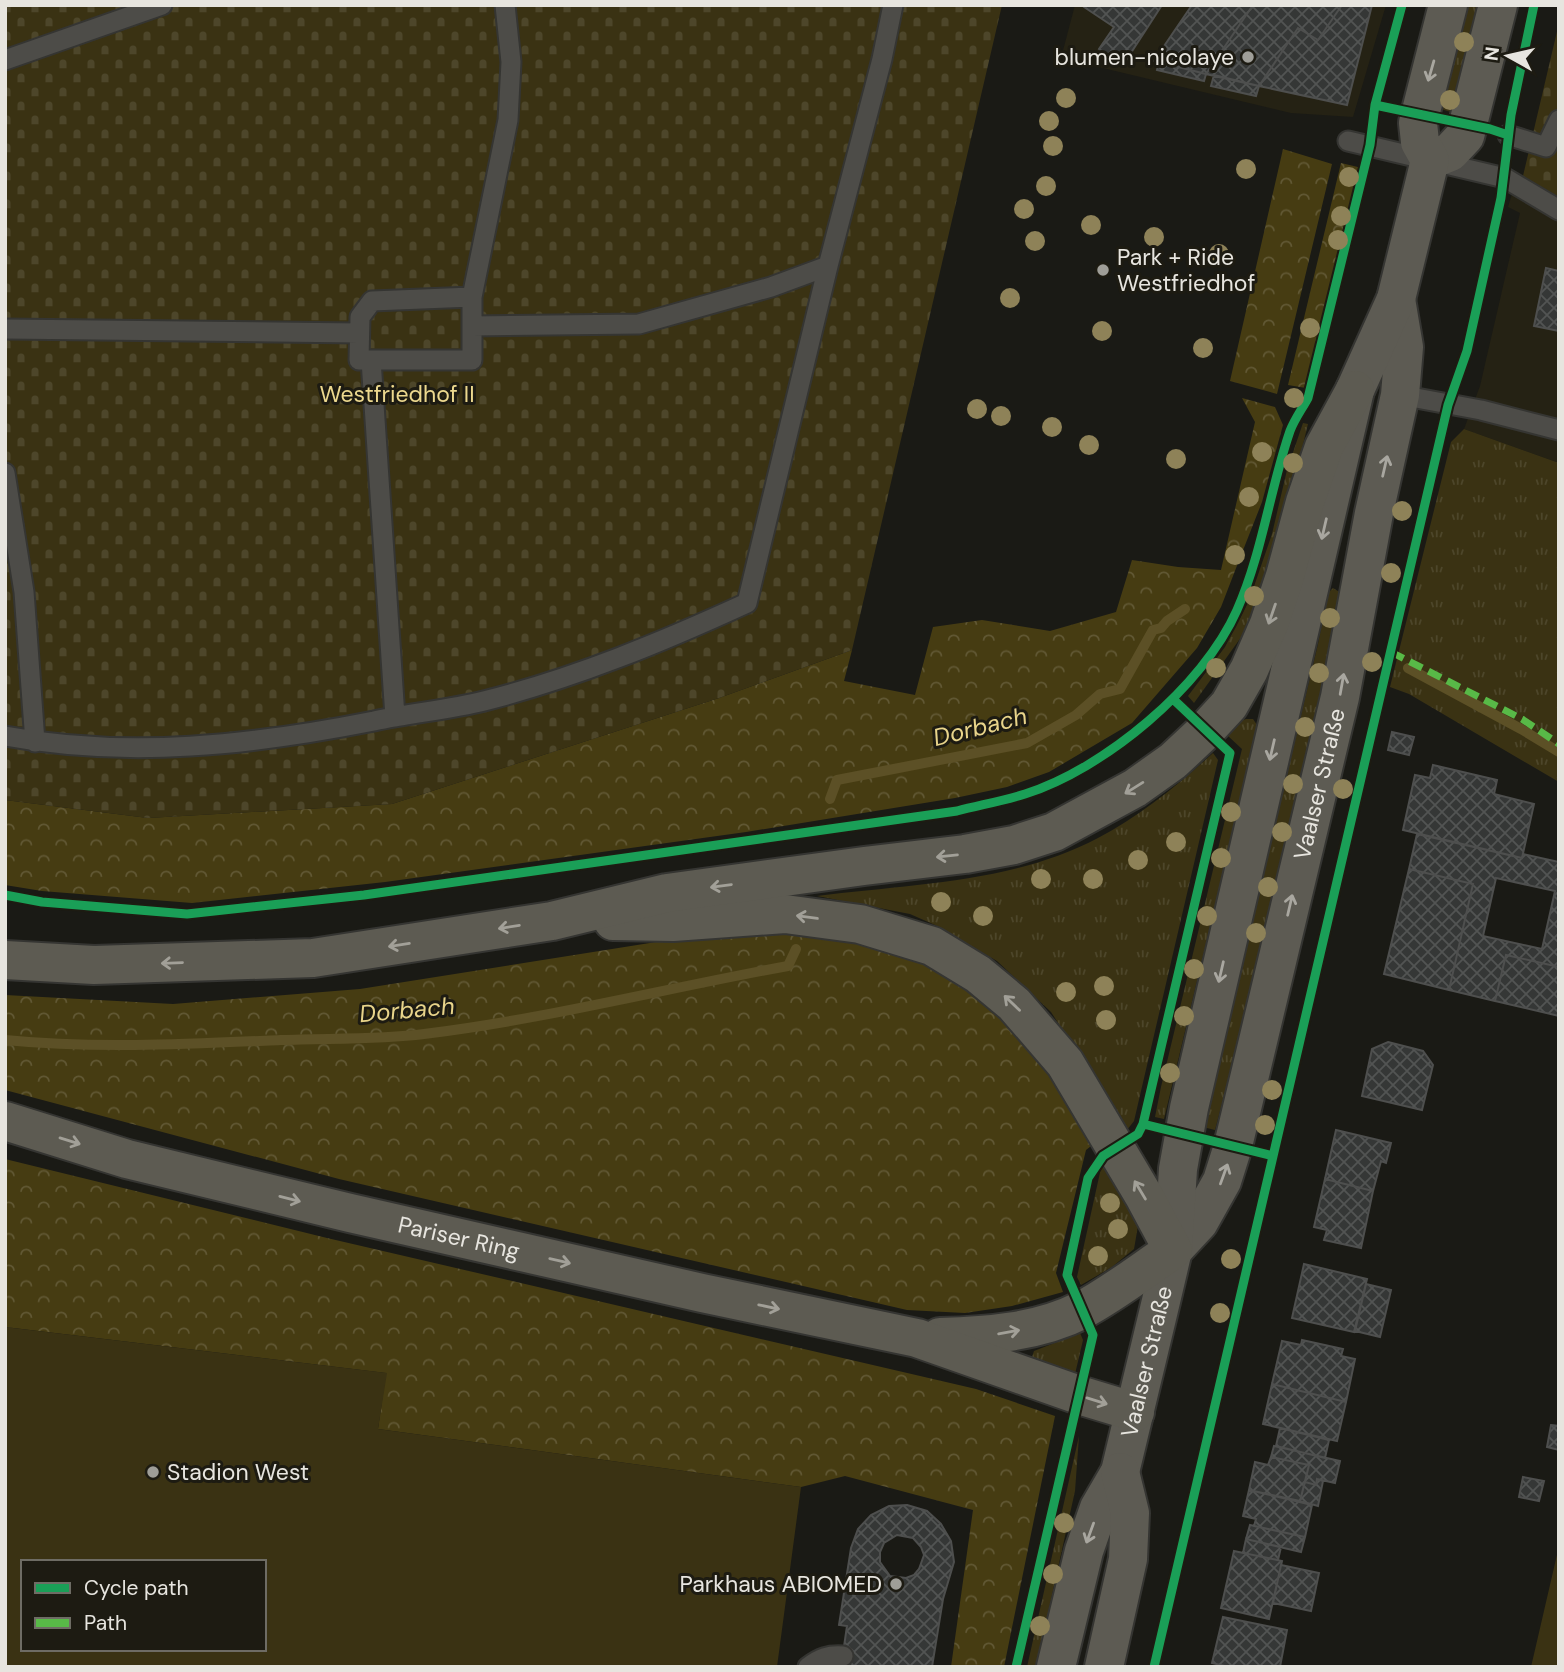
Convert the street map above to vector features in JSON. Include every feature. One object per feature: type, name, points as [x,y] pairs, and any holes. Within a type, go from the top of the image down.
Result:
[{"type":"highway","points":[[5,960],[94,965],[313,958],[552,921],[667,893],[965,854],[1014,845],[1054,832],[1135,788],[1172,761],[1229,705],[1249,670],[1269,624],[1324,447],[1355,390]]},
{"type":"highway","points":[[552,921],[673,922],[785,914],[860,924],[932,946],[978,974],[1014,1004],[1065,1063],[1173,1250],[1082,1310],[1055,1320],[1016,1331],[980,1336],[917,1338]]},
{"type":"highway","name":"Pariser Ring","points":[[5,1121],[127,1159],[350,1213],[702,1293],[917,1338]]},
{"type":"highway","points":[[917,1338],[1069,1392],[1135,1412]]},
{"type":"main road","points":[[1448,5],[1418,123],[1420,142],[1430,160],[1450,152],[1465,136],[1498,5]]},
{"type":"main road","name":"Vaalser Straße","points":[[1056,1667],[1084,1551],[1099,1508],[1120,1472],[1173,1250],[1178,1169],[1189,1108],[1355,390],[1396,299],[1430,160]]},
{"type":"main road","name":"Vaalser Straße","points":[[1173,1250],[1199,1222],[1222,1181],[1233,1146],[1340,697],[1374,513],[1401,395],[1404,347],[1396,299]]},
{"type":"main road","name":"Vaalser Straße","points":[[1104,1667],[1128,1559],[1130,1513],[1120,1472]]},
{"type":"lane","points":[[5,60],[162,5]]},
{"type":"lane","points":[[472,297],[372,302],[360,317],[359,360],[472,360],[472,297],[508,120],[511,62],[505,5]]},
{"type":"lane","points":[[5,736],[35,742],[93,747],[185,748],[296,736],[482,701],[542,684],[659,643],[747,603],[828,266],[882,60],[893,5]]},
{"type":"lane","points":[[1508,135],[1552,149],[1559,120]]},
{"type":"lane","points":[[1348,141],[1505,178],[1559,210]]},
{"type":"lane","points":[[472,326],[639,324],[771,287],[828,266]]},
{"type":"lane","points":[[5,329],[359,333]]},
{"type":"lane","points":[[371,360],[395,717]]},
{"type":"lane","points":[[1401,395],[1482,410],[1559,430]]},
{"type":"lane","points":[[5,473],[24,592],[35,742]]},
{"type":"lane","points":[[808,1667],[818,1659],[831,1655],[843,1656]]},
{"type":"shaded area","points":[[1075,5],[1386,5],[1353,117],[1291,113],[1061,58]]},
{"type":"shaded area","points":[[1523,176],[1559,197],[1559,463],[1464,429],[1480,386],[1520,213],[1508,207],[1516,181]]},
{"type":"green space","name":"Westfriedhof II","points":[[5,5],[1002,5],[852,650],[719,698],[392,804],[148,818],[5,800]]},
{"type":"green space","points":[[1467,5],[1479,5],[1454,113],[1441,109]]},
{"type":"green space","points":[[1559,23],[1559,197],[1523,176]]},
{"type":"green space","points":[[1283,149],[1332,164],[1277,394],[1230,381]]},
{"type":"green space","points":[[1341,163],[1362,168],[1306,388],[1288,385]]},
{"type":"green space","points":[[1242,398],[1275,407],[1283,425],[1262,502],[1221,607],[1197,648],[1132,723],[1049,772],[1007,787],[955,798],[746,832],[385,882],[192,903],[42,891],[5,885],[5,800],[148,818],[392,804],[719,698],[852,650],[844,681],[915,695],[933,627],[982,620],[1050,631],[1116,612],[1132,560],[1221,570],[1255,422]]},
{"type":"green space","points":[[1303,423],[1308,424],[1277,550],[1247,629],[1194,703],[1188,696],[1225,647],[1249,601],[1272,534],[1287,470]]},
{"type":"green space","points":[[1464,429],[1559,463],[1559,782],[1409,694],[1390,687],[1451,442]]},
{"type":"green space","points":[[1333,588],[1341,593],[1333,644],[1261,955],[1215,1130],[1203,1127],[1328,593]]},
{"type":"green space","points":[[1253,719],[1257,730],[1164,1119],[1155,1117],[1161,1087],[1242,749],[1227,735],[1238,722]]},
{"type":"green space","points":[[1213,753],[1218,760],[1134,1121],[1127,1130],[1051,1012],[997,961],[935,925],[910,914],[817,896],[996,873],[1065,853],[1098,838],[1144,810]]},
{"type":"green space","points":[[797,928],[927,958],[1017,1025],[1096,1142],[1086,1150],[1056,1273],[1063,1292],[1012,1306],[965,1313],[907,1310],[339,1179],[5,1090],[5,995],[173,1004],[360,989],[694,936]]},
{"type":"green space","points":[[5,1159],[327,1238],[976,1389],[1055,1416],[1004,1667],[951,1667],[973,1510],[845,1476],[801,1487],[378,1429],[386,1373],[5,1327]]},
{"type":"green space","points":[[1108,1164],[1139,1220],[1134,1249],[1112,1267],[1081,1285],[1077,1277],[1101,1168]]},
{"type":"green space","points":[[5,1327],[387,1373],[378,1429],[801,1487],[777,1667],[5,1667]]},
{"type":"green space","points":[[1080,1333],[1083,1340],[1075,1374],[1031,1360],[1034,1351]]},
{"type":"green space","points":[[1079,1436],[1075,1491],[1036,1667],[1027,1667]]},
{"type":"green space","points":[[1559,1546],[1559,1667],[1531,1667]]},
{"type":"building","points":[[1162,5],[1123,65],[1099,49],[1114,27],[1084,7]]},
{"type":"building","points":[[1192,5],[1253,5],[1206,74],[1154,61]]},
{"type":"building","name":"blumen-nicolaye","points":[[1253,5],[1342,5],[1318,40],[1298,28],[1259,86],[1206,74]]},
{"type":"building","points":[[1342,5],[1372,5],[1347,105],[1259,86],[1298,28],[1318,40]]},
{"type":"building","points":[[1159,62],[1206,74],[1204,81],[1157,70]]},
{"type":"building","points":[[1214,75],[1259,86],[1256,96],[1211,86]]},
{"type":"building","points":[[1546,268],[1559,271],[1559,331],[1534,326]]},
{"type":"building","points":[[1392,732],[1414,737],[1409,755],[1388,750]]},
{"type":"building","points":[[1433,765],[1497,780],[1494,794],[1534,804],[1522,858],[1403,830],[1415,775],[1430,778]]},
{"type":"building","points":[[1417,834],[1522,858],[1523,854],[1559,862],[1559,967],[1506,955],[1495,1001],[1449,990],[1473,884],[1409,869]],"holes":[[[1496,878],[1555,891],[1542,949],[1483,936]]]},
{"type":"building","points":[[1409,869],[1473,884],[1449,990],[1384,974]]},
{"type":"building","points":[[1506,955],[1559,967],[1559,1016],[1495,1001]]},
{"type":"building","points":[[1388,1042],[1423,1051],[1433,1065],[1422,1110],[1362,1096],[1372,1049]]},
{"type":"building","points":[[1336,1130],[1391,1143],[1386,1163],[1381,1161],[1373,1191],[1325,1179]]},
{"type":"building","points":[[1325,1179],[1373,1191],[1361,1248],[1324,1240],[1327,1230],[1314,1227]]},
{"type":"building","points":[[1304,1264],[1367,1279],[1354,1332],[1292,1318]]},
{"type":"building","points":[[1366,1284],[1391,1290],[1380,1337],[1355,1331]]},
{"type":"building","points":[[1302,1340],[1343,1349],[1341,1356],[1355,1359],[1346,1402],[1272,1384],[1282,1341],[1301,1345]]},
{"type":"building","points":[[1272,1384],[1346,1402],[1337,1441],[1263,1424]]},
{"type":"building","points":[[1551,1425],[1559,1426],[1559,1450],[1547,1447]]},
{"type":"building","points":[[1280,1428],[1329,1440],[1325,1458],[1276,1446]]},
{"type":"building","points":[[1274,1446],[1340,1461],[1335,1483],[1317,1479],[1316,1485],[1305,1482],[1309,1465],[1271,1457]]},
{"type":"building","points":[[1271,1457],[1309,1465],[1300,1501],[1249,1490],[1255,1462],[1268,1465]]},
{"type":"building","points":[[1523,1477],[1544,1481],[1539,1501],[1519,1497]]},
{"type":"building","points":[[1317,1479],[1323,1481],[1318,1506],[1300,1501],[1305,1482],[1316,1485]]},
{"type":"building","points":[[1249,1490],[1312,1505],[1305,1537],[1254,1526],[1256,1519],[1243,1516]]},
{"type":"building","name":"Parkhaus ABIOMED","points":[[907,1505],[927,1511],[941,1524],[951,1541],[954,1562],[943,1599],[932,1667],[841,1667],[847,1626],[839,1625],[851,1548],[858,1529],[871,1515],[889,1506]],"holes":[[[897,1535],[913,1538],[924,1555],[919,1569],[906,1578],[890,1576],[880,1562],[884,1543]]]},
{"type":"building","points":[[1250,1525],[1305,1537],[1301,1552],[1246,1539]]},
{"type":"building","points":[[1246,1539],[1281,1547],[1278,1560],[1243,1553]]},
{"type":"building","points":[[1234,1551],[1282,1561],[1269,1619],[1221,1608]]},
{"type":"building","points":[[1281,1565],[1319,1573],[1311,1611],[1273,1603]]},
{"type":"building","points":[[1223,1617],[1287,1630],[1280,1667],[1229,1667],[1212,1663]]},
{"type":"waterway","name":"Dorbach","points":[[830,799],[837,780],[1027,743],[1076,715],[1100,694],[1120,689],[1153,630],[1161,628],[1185,609]]},
{"type":"waterway","name":"Dorbach","points":[[1408,668],[1559,752]]},
{"type":"waterway","name":"Dorbach","points":[[5,1040],[143,1045],[424,1034],[561,1012],[788,966],[796,949]]},
{"type":"marked path","points":[[1391,652],[1522,719],[1559,744]]},
{"type":"cycle path","points":[[5,895],[42,902],[187,914],[364,895],[957,811],[1025,794],[1087,766],[1148,722],[1201,668],[1221,639],[1246,589],[1290,431],[1308,398],[1370,145],[1375,105],[1402,5]]},
{"type":"cycle path","points":[[1154,1667],[1448,405],[1467,351],[1501,198],[1511,115],[1534,5]]},
{"type":"cycle path","points":[[1375,105],[1508,135]]},
{"type":"cycle path","points":[[1016,1667],[1093,1335],[1067,1275],[1088,1178],[1103,1156],[1138,1134],[1143,1124],[1230,753],[1173,699]]},
{"type":"cycle path","points":[[1143,1124],[1273,1156]]},
{"type":"place","name":"blumen-nicolaye","points":[[1248,57]]},
{"type":"place","name":"Park + Ride Westfriedhof","points":[[1103,270]]},
{"type":"place","name":"Stadion West","points":[[153,1472]]},
{"type":"place","name":"Parkhaus ABIOMED","points":[[896,1584]]}]
